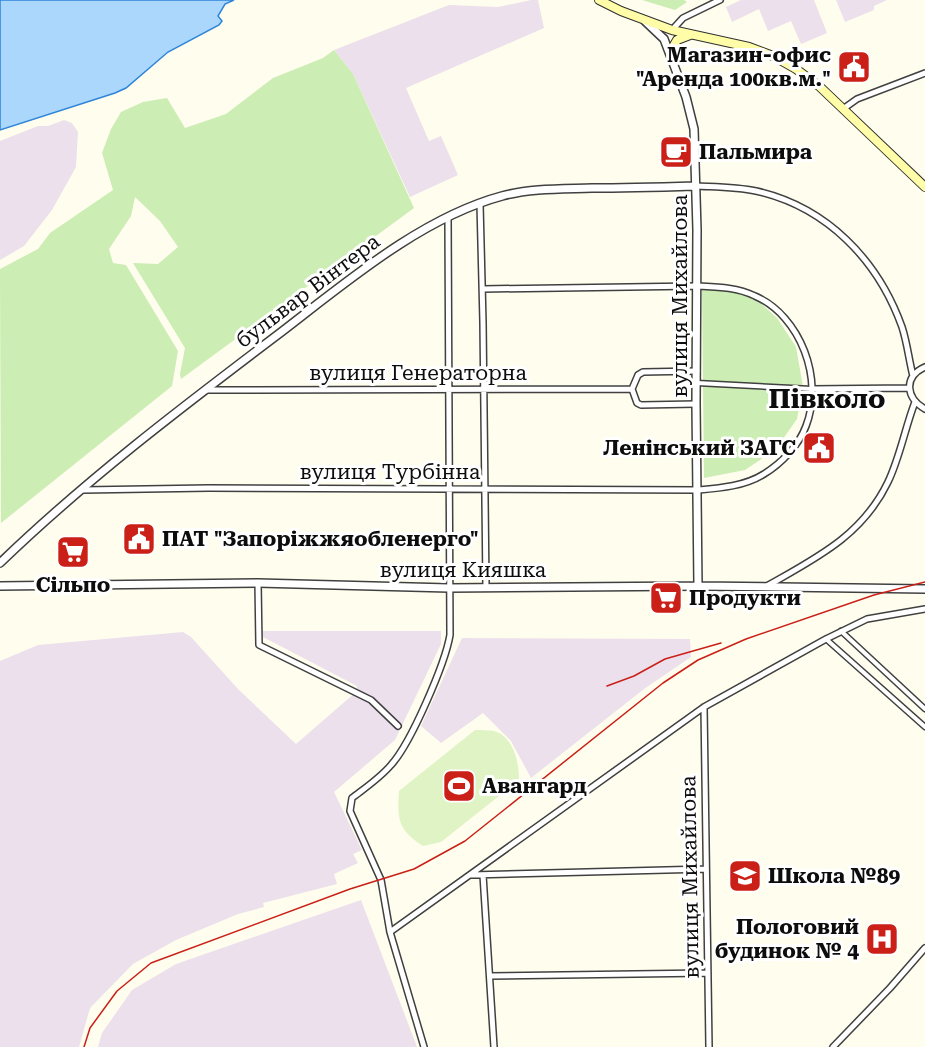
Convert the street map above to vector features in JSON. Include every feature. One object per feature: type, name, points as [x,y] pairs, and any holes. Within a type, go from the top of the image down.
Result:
[{"type":"main road","points":[[600,0],[643,20],[672,30],[749,47],[773,56],[796,69],[819,86],[925,187]]},
{"type":"main road","points":[[670,52],[677,40],[691,35]]},
{"type":"street","points":[[672,30],[683,18],[720,0]]},
{"type":"street","name":"вулиця Михайлова","points":[[643,20],[661,34],[670,52],[686,97],[694,129],[698,586]]},
{"type":"street","points":[[843,110],[856,99],[925,72]]},
{"type":"street","points":[[696,186],[757,191],[790,202],[840,232],[868,262],[886,289],[902,328],[913,376],[909,388],[910,394],[915,402],[925,409]]},
{"type":"street","name":"бульвар Вінтера","points":[[0,563],[142,440],[205,390],[389,250],[448,218],[519,191],[696,186]]},
{"type":"street","points":[[480,204],[486,587]]},
{"type":"street","points":[[424,1047],[390,932],[381,880],[350,811],[350,803],[352,798],[390,766],[396,758],[412,730],[446,657],[450,635],[448,218]]},
{"type":"street","name":"вулиця Турбінна","points":[[83,490],[209,488],[698,490],[721,488],[745,483],[763,475],[781,461],[795,445],[806,427],[812,405],[812,388],[805,351],[782,316],[758,297],[729,287],[697,286],[483,289]]},
{"type":"street","points":[[913,376],[925,367]]},
{"type":"street","points":[[696,404],[641,405],[637,403],[632,389],[634,380],[643,372],[697,371]]},
{"type":"street","points":[[697,383],[812,388],[909,388]]},
{"type":"street","name":"вулиця Генераторна","points":[[205,390],[632,389]]},
{"type":"street","points":[[765,587],[832,549],[848,535],[872,507],[888,482],[915,402]]},
{"type":"street","points":[[258,583],[259,645],[371,700],[398,726]]},
{"type":"street","name":"вулиця Кияшка","points":[[0,586],[258,583],[449,588],[698,586],[925,589]]},
{"type":"street","points":[[390,932],[704,707],[826,639],[867,619],[925,609]]},
{"type":"street","points":[[841,631],[925,709]]},
{"type":"street","points":[[826,639],[925,727]]},
{"type":"street","name":"вулиця Михайлова","points":[[704,707],[709,1047]]},
{"type":"street","points":[[470,875],[706,869]]},
{"type":"street","points":[[483,875],[494,1047]]},
{"type":"street","points":[[843,1047],[835,1045],[925,948]]},
{"type":"street","points":[[490,976],[708,973]]},
{"type":"shaded area","points":[[538,0],[544,28],[406,88],[429,141],[441,136],[458,175],[410,197],[353,74],[334,50],[449,5],[498,7]]},
{"type":"shaded area","points":[[741,0],[814,0],[827,33],[801,44],[791,21],[768,31],[759,9],[732,22],[726,7]]},
{"type":"shaded area","points":[[836,0],[887,0],[874,6],[874,10],[845,22]]},
{"type":"shaded area","points":[[64,120],[72,123],[78,132],[76,167],[52,210],[24,246],[0,260],[0,141],[38,126],[48,126]]},
{"type":"shaded area","points":[[262,631],[441,631],[441,644],[395,740],[334,792],[362,850],[353,854],[358,863],[334,874],[337,884],[263,903],[264,907],[238,914],[176,940],[133,964],[90,1008],[79,1047],[0,1047],[0,661],[38,645],[183,632],[191,637],[238,689],[296,744],[356,692],[357,686],[263,637]]},
{"type":"shaded area","points":[[462,638],[690,639],[691,657],[644,689],[531,778],[511,741],[483,713],[441,743],[421,726]]},
{"type":"shaded area","points":[[361,900],[417,1047],[98,1047],[102,1033],[132,990],[176,964]]},
{"type":"green space","points":[[642,0],[684,0],[687,2],[675,10]]},
{"type":"green space","points":[[334,50],[353,74],[414,208],[181,379],[185,348],[133,263],[158,264],[178,247],[160,221],[135,197],[131,216],[109,249],[113,263],[126,265],[178,351],[172,386],[1,523],[0,269],[38,249],[50,233],[113,190],[102,153],[111,129],[121,112],[143,102],[167,98],[185,128],[226,114],[273,78],[323,58]]},
{"type":"green space","points":[[702,288],[727,289],[756,299],[777,318],[796,347],[803,387],[797,419],[775,450],[745,470],[704,478]]},
{"type":"green space","name":"Авангард","points":[[475,730],[494,731],[506,739],[514,751],[519,780],[441,842],[423,846],[408,835],[401,823],[398,809],[399,791]]},
{"type":"water","points":[[0,0],[234,0],[225,4],[218,16],[222,21],[219,25],[168,52],[126,88],[0,130]]},
{"type":"railway","points":[[84,1047],[90,1028],[117,991],[151,963],[350,889],[414,869],[465,841],[663,683],[698,660],[746,639],[874,595],[925,582]]},
{"type":"railway","points":[[607,686],[634,676],[665,659],[721,643]]},
{"type":"place","name":"Магазин-офис \"Аренда 100кв.м.\"","points":[[854,67]]},
{"type":"place","name":"Пальмира","points":[[676,152]]},
{"type":"place","name":"Ленінський ЗАГС","points":[[819,448]]},
{"type":"place","name":"ПАТ \"Запоріжжяобленерго\"","points":[[139,539]]},
{"type":"place","name":"Сільпо","points":[[73,552]]},
{"type":"place","name":"Продукти","points":[[666,598]]},
{"type":"place","name":"Авангард","points":[[459,786]]},
{"type":"place","name":"Школа №89","points":[[745,876]]},
{"type":"place","name":"Пологовий будинок № 4","points":[[882,939]]},
{"type":"district","name":"Півколо","points":[[827,399]]}]
